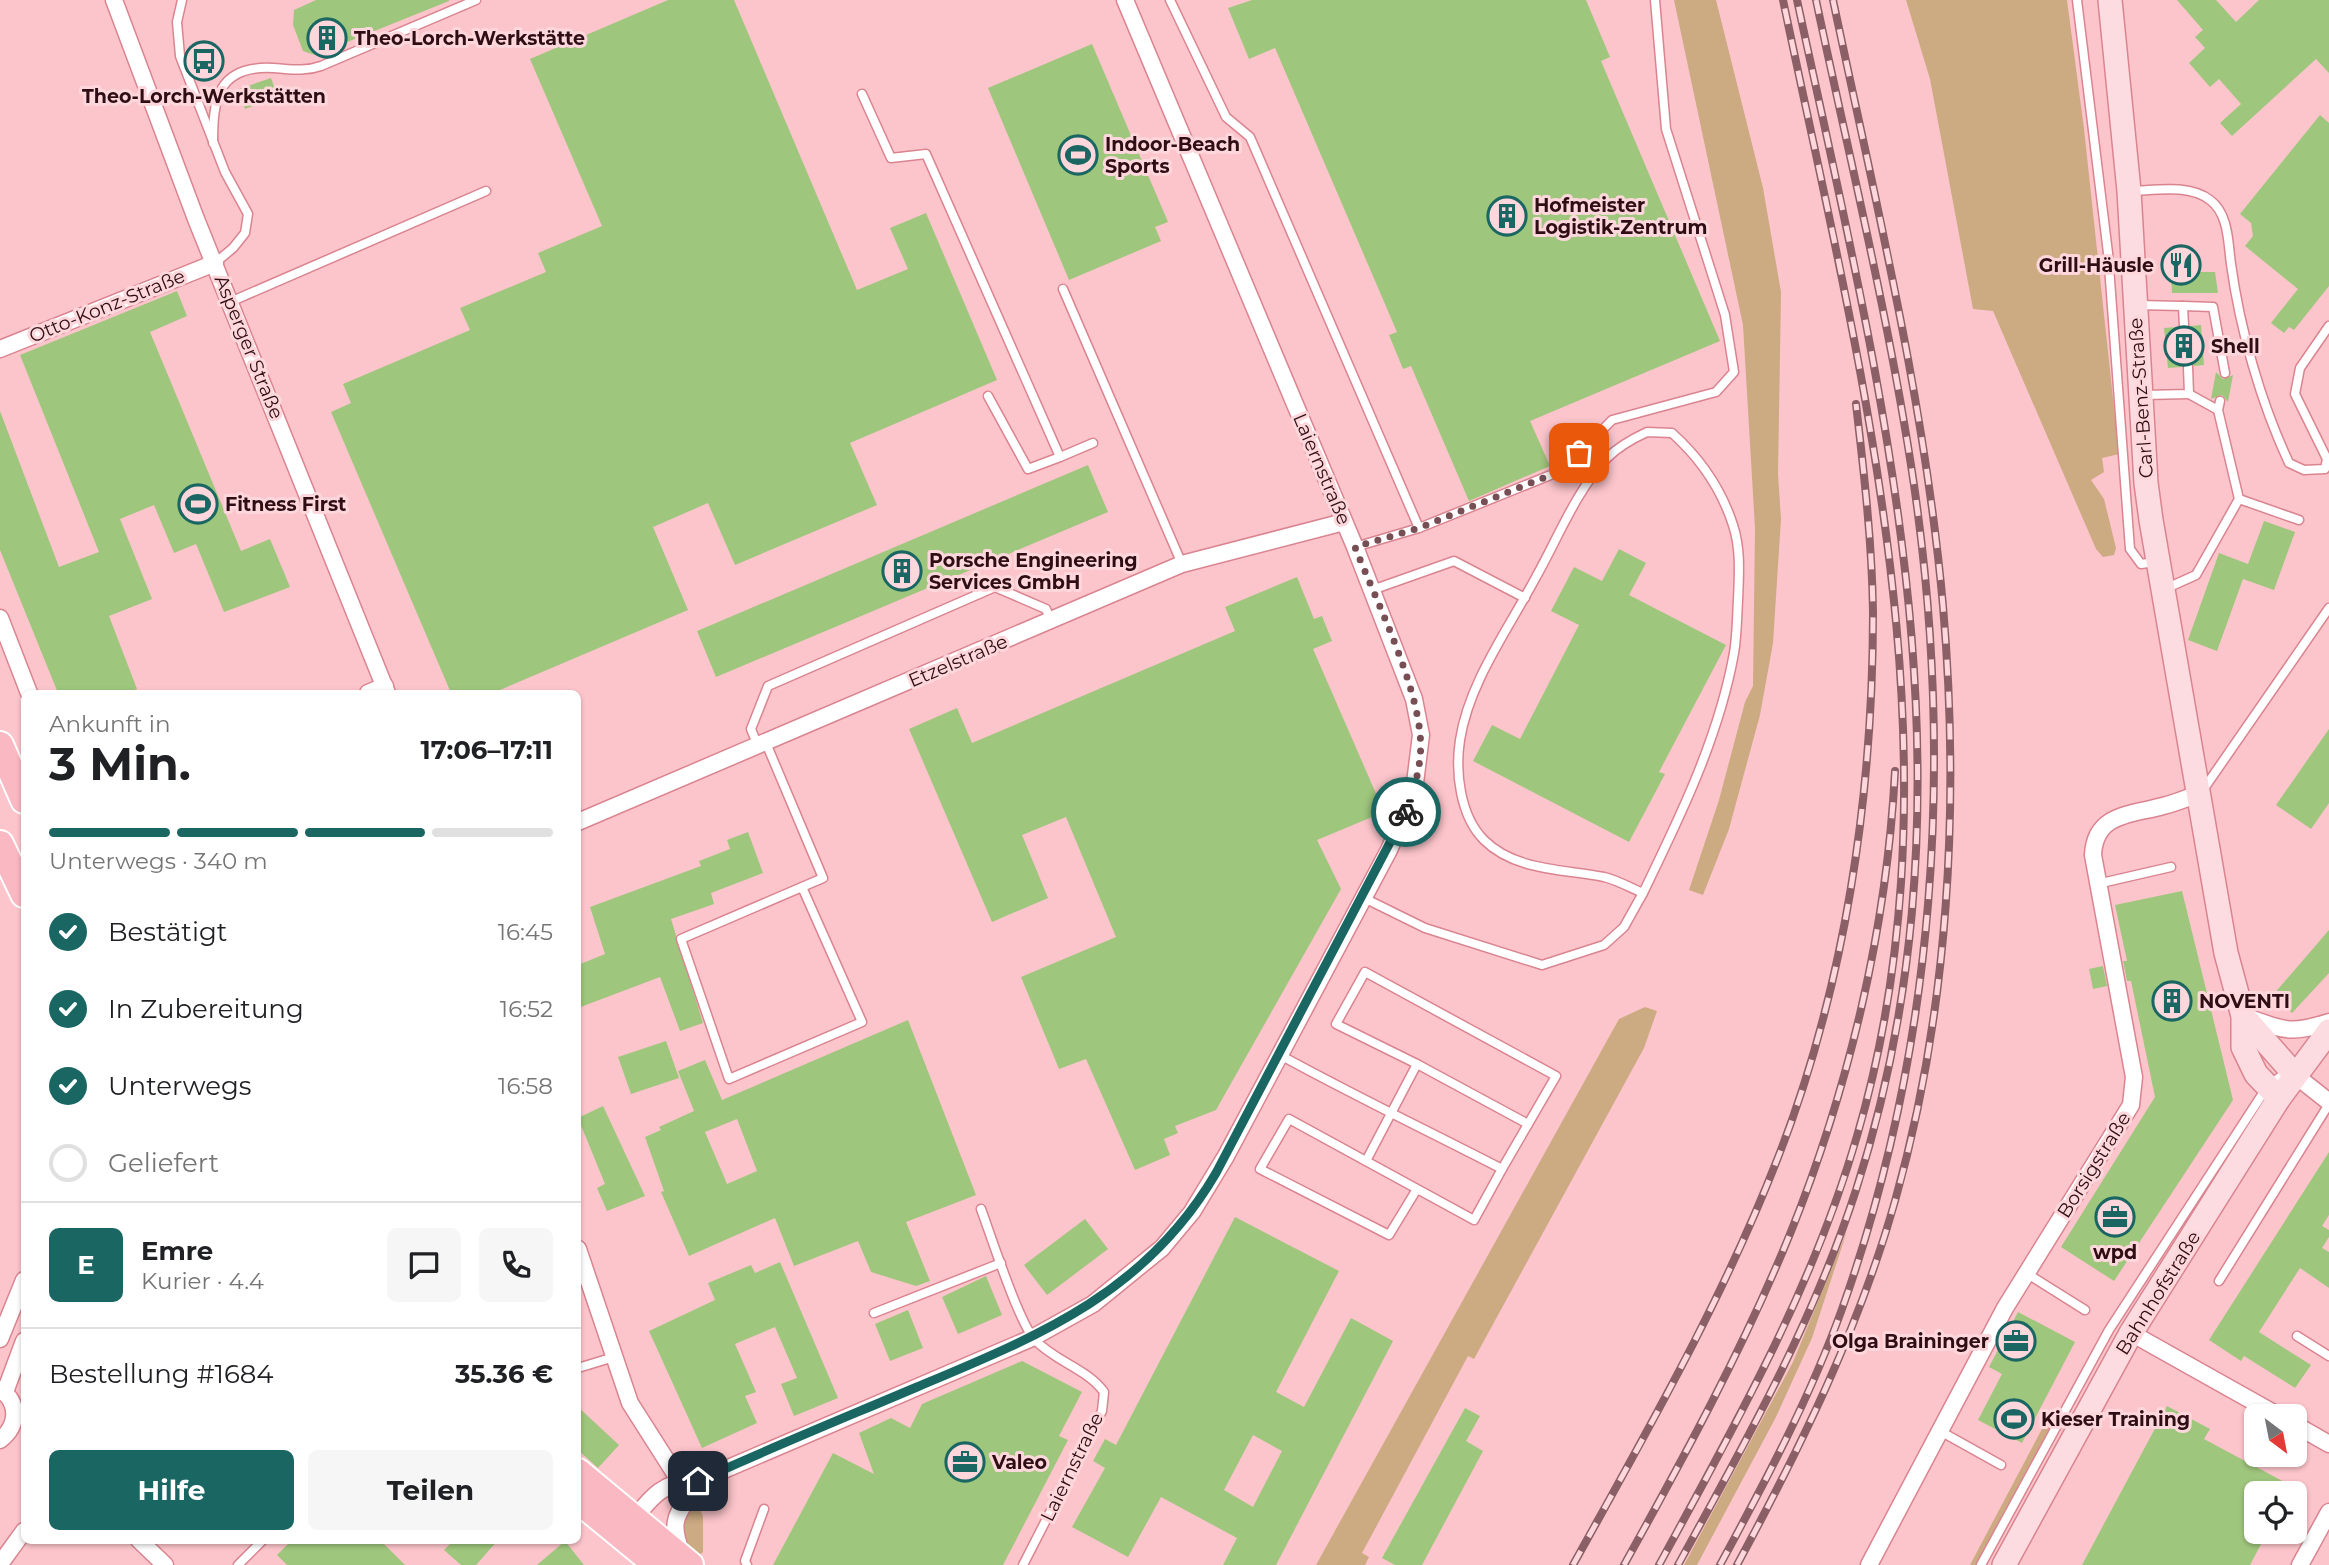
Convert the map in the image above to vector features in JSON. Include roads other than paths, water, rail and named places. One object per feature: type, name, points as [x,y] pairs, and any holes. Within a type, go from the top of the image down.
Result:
[{"type":"main road","points":[[0,745],[21,793]]},
{"type":"main road","points":[[0,844],[21,888]]},
{"type":"main road","points":[[581,1475],[657,1565]]},
{"type":"main road","points":[[581,1502],[687,1563]]},
{"type":"street","name":"Asperger Straße","points":[[114,0],[230,302],[386,689]]},
{"type":"street","name":"Laiernstraße","points":[[1032,1338],[1093,1304],[1126,1280],[1181,1227],[1216,1173],[1404,818],[1414,791],[1421,735],[1414,699],[1345,522],[1125,0]]},
{"type":"street","name":"Carl-Benz-Straße","points":[[2110,0],[2129,191],[2146,483],[2226,953],[2243,1016],[2243,1047],[2256,1074],[2273,1093]]},
{"type":"street","name":"Otto-Konz-Straße","points":[[0,349],[215,263]]},
{"type":"street","name":"Etzelstraße","points":[[581,821],[1182,564],[1345,522]]},
{"type":"street","points":[[0,618],[28,690]]},
{"type":"street","name":"Borsigstraße","points":[[1869,1565],[2026,1273],[2125,1119],[2134,1093],[2134,1077],[2097,884],[2094,844],[2105,823],[2118,815],[2163,806],[2200,793]]},
{"type":"street","name":"Carl-Benz-Straße","points":[[2243,1016],[2296,1070]]},
{"type":"street","points":[[2243,1016],[2286,1031],[2297,1031],[2329,1021]]},
{"type":"street","name":"Bahnhofstraße","points":[[2004,1565],[2132,1333],[2273,1093],[2329,1031]]},
{"type":"street","points":[[2296,1070],[2329,1103]]},
{"type":"street","points":[[581,1258],[631,1403],[679,1480]]},
{"type":"street","points":[[0,1339],[21,1287]]},
{"type":"street","points":[[2132,1333],[2258,1404]]},
{"type":"street","points":[[627,1527],[651,1498],[679,1480],[698,1481],[1032,1338]]},
{"type":"street","points":[[5,1436],[15,1411],[3,1390],[21,1347]]},
{"type":"street","points":[[2307,1431],[2329,1444]]},
{"type":"street","points":[[687,1563],[674,1524],[680,1506],[698,1481]]},
{"type":"street","points":[[2300,1565],[2329,1512]]},
{"type":"street","points":[[0,1564],[21,1535]]},
{"type":"street","points":[[143,1544],[165,1565]]},
{"type":"lane","points":[[182,0],[177,41],[213,143],[225,172],[244,203],[248,223],[233,248],[215,263]]},
{"type":"lane","points":[[213,143],[215,96],[222,86],[238,75],[256,68],[298,70],[321,66],[476,0]]},
{"type":"lane","points":[[1170,0],[1226,117],[1250,137],[1419,528]]},
{"type":"lane","points":[[1355,547],[1419,528],[1563,470],[1612,420],[1716,392],[1734,372],[1725,315],[1666,129],[1655,0]]},
{"type":"lane","points":[[2077,0],[2108,253],[2130,549],[2141,564],[2158,561]]},
{"type":"lane","points":[[862,94],[891,158],[926,154],[1060,457]]},
{"type":"lane","points":[[230,302],[486,191]]},
{"type":"lane","points":[[2129,191],[2189,191],[2209,199],[2221,213],[2225,223],[2234,286],[2259,379],[2289,463],[2304,470],[2325,469],[2327,459],[2295,394],[2300,368],[2329,326]]},
{"type":"lane","points":[[1063,289],[1182,564]]},
{"type":"lane","points":[[2135,305],[2213,307],[2225,373]]},
{"type":"lane","points":[[2183,306],[2184,326]]},
{"type":"lane","points":[[2188,367],[2189,394]]},
{"type":"lane","points":[[2141,395],[2189,394],[2219,406],[2239,499],[2196,575],[2163,589]]},
{"type":"lane","points":[[988,396],[1028,469],[1093,443]]},
{"type":"lane","points":[[1363,897],[1425,928],[1542,965],[1604,945],[1625,928],[1643,893],[1683,812],[1724,698],[1735,651],[1740,565],[1734,528],[1721,494],[1699,457],[1672,433],[1647,432],[1625,442],[1606,459],[1580,496],[1471,697],[1460,740],[1458,777],[1467,812],[1482,839],[1500,854],[1542,868],[1607,878],[1643,893]]},
{"type":"lane","points":[[2239,499],[2299,520]]},
{"type":"lane","points":[[1372,590],[1454,561],[1525,598]]},
{"type":"lane","points":[[802,887],[862,1022],[729,1079],[681,939],[802,887],[823,878],[762,745],[751,729],[768,686],[995,587],[1046,610],[1051,621]]},
{"type":"lane","points":[[2200,793],[2329,608]]},
{"type":"lane","points":[[2097,884],[2171,867]]},
{"type":"lane","points":[[1417,1189],[1389,1235],[1260,1169],[1289,1119],[1474,1220],[1556,1076],[1365,972],[1336,1024],[1528,1124]]},
{"type":"lane","points":[[1280,1055],[1502,1169]]},
{"type":"lane","points":[[1366,1161],[1417,1064]]},
{"type":"lane","points":[[1981,1565],[2109,1330],[2273,1093]]},
{"type":"lane","points":[[2219,1281],[2329,1103]]},
{"type":"lane","points":[[981,1209],[1032,1338]]},
{"type":"lane","points":[[874,1313],[1001,1263]]},
{"type":"lane","points":[[2026,1273],[2085,1310]]},
{"type":"lane","points":[[2297,1336],[2329,1356]]},
{"type":"lane","name":"Laiernstraße","points":[[1023,1565],[1102,1411],[1104,1392],[1093,1377],[1054,1358],[1032,1338]]},
{"type":"lane","points":[[581,1367],[614,1357]]},
{"type":"lane","points":[[1940,1431],[2001,1465]]},
{"type":"lane","points":[[747,1565],[764,1509]]},
{"type":"lane","points":[[238,1565],[259,1544]]},
{"type":"railway","points":[[1659,1565],[1770,1356],[1818,1248],[1839,1192],[1857,1136],[1889,995],[1903,852],[1902,709],[1890,566],[1869,423],[1843,281],[1783,0]]},
{"type":"railway","points":[[1678,1565],[1776,1382],[1839,1239],[1856,1190],[1894,1039],[1914,890],[1917,741],[1908,593],[1888,445],[1861,297],[1797,0]]},
{"type":"railway","points":[[1720,1565],[1770,1471],[1816,1375],[1842,1309],[1874,1209],[1899,1108],[1917,1005],[1928,902],[1934,797],[1933,693],[1926,589],[1914,485],[1881,302],[1816,0]]},
{"type":"railway","points":[[1737,1565],[1826,1387],[1846,1342],[1880,1249],[1913,1129],[1928,1055],[1946,906],[1950,831],[1948,681],[1935,530],[1897,302],[1833,0]]},
{"type":"railway","points":[[1573,1565],[1682,1366],[1732,1264],[1777,1160],[1801,1095],[1821,1028],[1837,960],[1861,821],[1872,681],[1871,560],[1856,404]]},
{"type":"railway","points":[[1624,1565],[1733,1361],[1772,1277],[1811,1179],[1847,1065],[1862,1007],[1884,889],[1895,771]]},
{"type":"place","name":"Theo-Lorch-Werkstätte","points":[[327,38]]},
{"type":"place","name":"Theo-Lorch-Werkstätten","points":[[204,61]]},
{"type":"place","name":"Indoor-Beach Sports","points":[[1078,155]]},
{"type":"place","name":"Hofmeister Logistik-Zentrum","points":[[1507,216]]},
{"type":"place","name":"Grill-Häusle","points":[[2181,265]]},
{"type":"place","name":"Shell","points":[[2184,346]]},
{"type":"place","name":"Fitness First","points":[[198,504]]},
{"type":"place","name":"Porsche Engineering Services GmbH","points":[[902,571]]},
{"type":"place","name":"NOVENTI","points":[[2172,1001]]},
{"type":"place","name":"wpd","points":[[2115,1217]]},
{"type":"place","name":"Olga Braininger","points":[[2016,1341]]},
{"type":"place","name":"Kieser Training","points":[[2014,1419]]},
{"type":"place","name":"Valeo","points":[[965,1462]]}]
